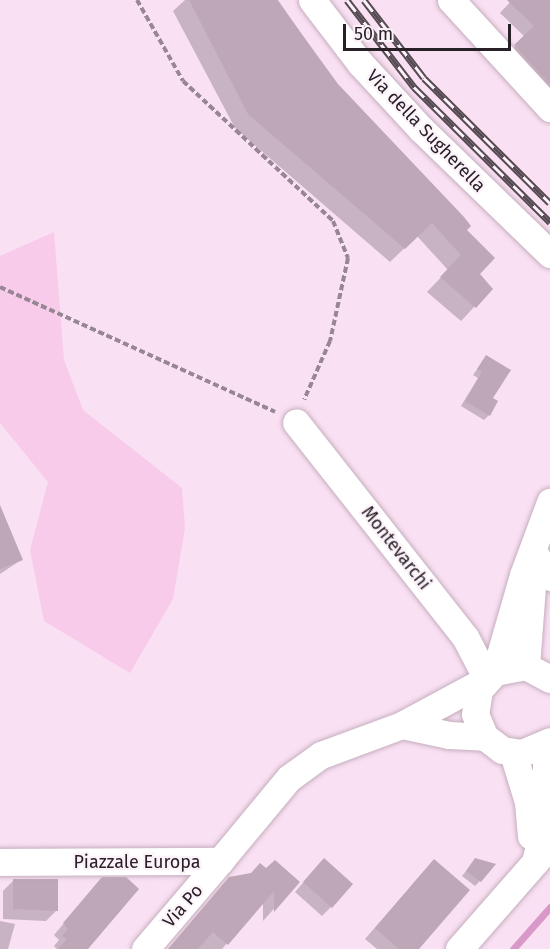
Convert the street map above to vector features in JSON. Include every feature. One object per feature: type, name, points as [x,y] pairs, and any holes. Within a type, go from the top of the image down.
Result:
[{"type":"street","name":"Via della Sugherella","points":[[312,0],[360,63],[420,129],[550,254]]},
{"type":"street","points":[[451,0],[550,108]]},
{"type":"street","name":"Montevarchi","points":[[296,422],[465,637],[491,676]]},
{"type":"street","points":[[485,737],[475,714],[479,690],[491,676],[523,575],[534,553],[550,502]]},
{"type":"street","points":[[534,553],[550,577]]},
{"type":"street","points":[[534,553],[540,666]]},
{"type":"street","name":"Piazzale Europa","points":[[0,862],[220,861],[297,772],[321,755],[402,725],[491,676],[540,666]]},
{"type":"street","points":[[402,725],[449,735],[485,737],[513,753],[542,855]]},
{"type":"street","points":[[459,949],[542,855],[546,818],[546,744],[513,753]]},
{"type":"street","name":"Via Po","points":[[145,949],[220,861]]},
{"type":"path","points":[[0,287],[296,422],[330,340],[348,258],[333,221],[183,81],[137,0]]},
{"type":"shaded area","points":[[54,232],[64,360],[83,410],[182,488],[185,528],[173,599],[130,673],[44,621],[30,550],[48,482],[0,423],[0,256]]},
{"type":"building","points":[[189,0],[277,0],[338,84],[464,217],[471,226],[467,230],[495,258],[480,274],[493,289],[476,308],[440,277],[461,255],[432,223],[405,249],[248,114]]},
{"type":"building","points":[[507,0],[550,0],[550,85],[514,45],[534,26]]},
{"type":"building","points":[[486,355],[511,370],[493,398],[498,401],[490,416],[465,401],[482,372],[477,369]]},
{"type":"building","points":[[0,505],[23,560],[0,569]]},
{"type":"building","points":[[324,858],[353,884],[332,908],[303,882]]},
{"type":"building","points":[[475,858],[496,864],[481,882],[466,871]]},
{"type":"building","points":[[434,859],[470,890],[419,949],[399,949],[375,928]]},
{"type":"building","points":[[275,860],[300,882],[274,912],[274,891],[228,945],[213,932],[198,949],[168,949],[229,877],[251,873],[260,863],[266,868]]},
{"type":"building","points":[[102,877],[126,877],[139,889],[88,949],[58,949],[67,939],[62,936],[68,929],[63,923]]},
{"type":"building","points":[[13,879],[58,879],[58,911],[13,909]]},
{"type":"waterway","points":[[513,949],[550,907]]},
{"type":"railway","points":[[347,0],[414,87],[550,222]]},
{"type":"railway","points":[[364,0],[424,78],[550,203]]}]
